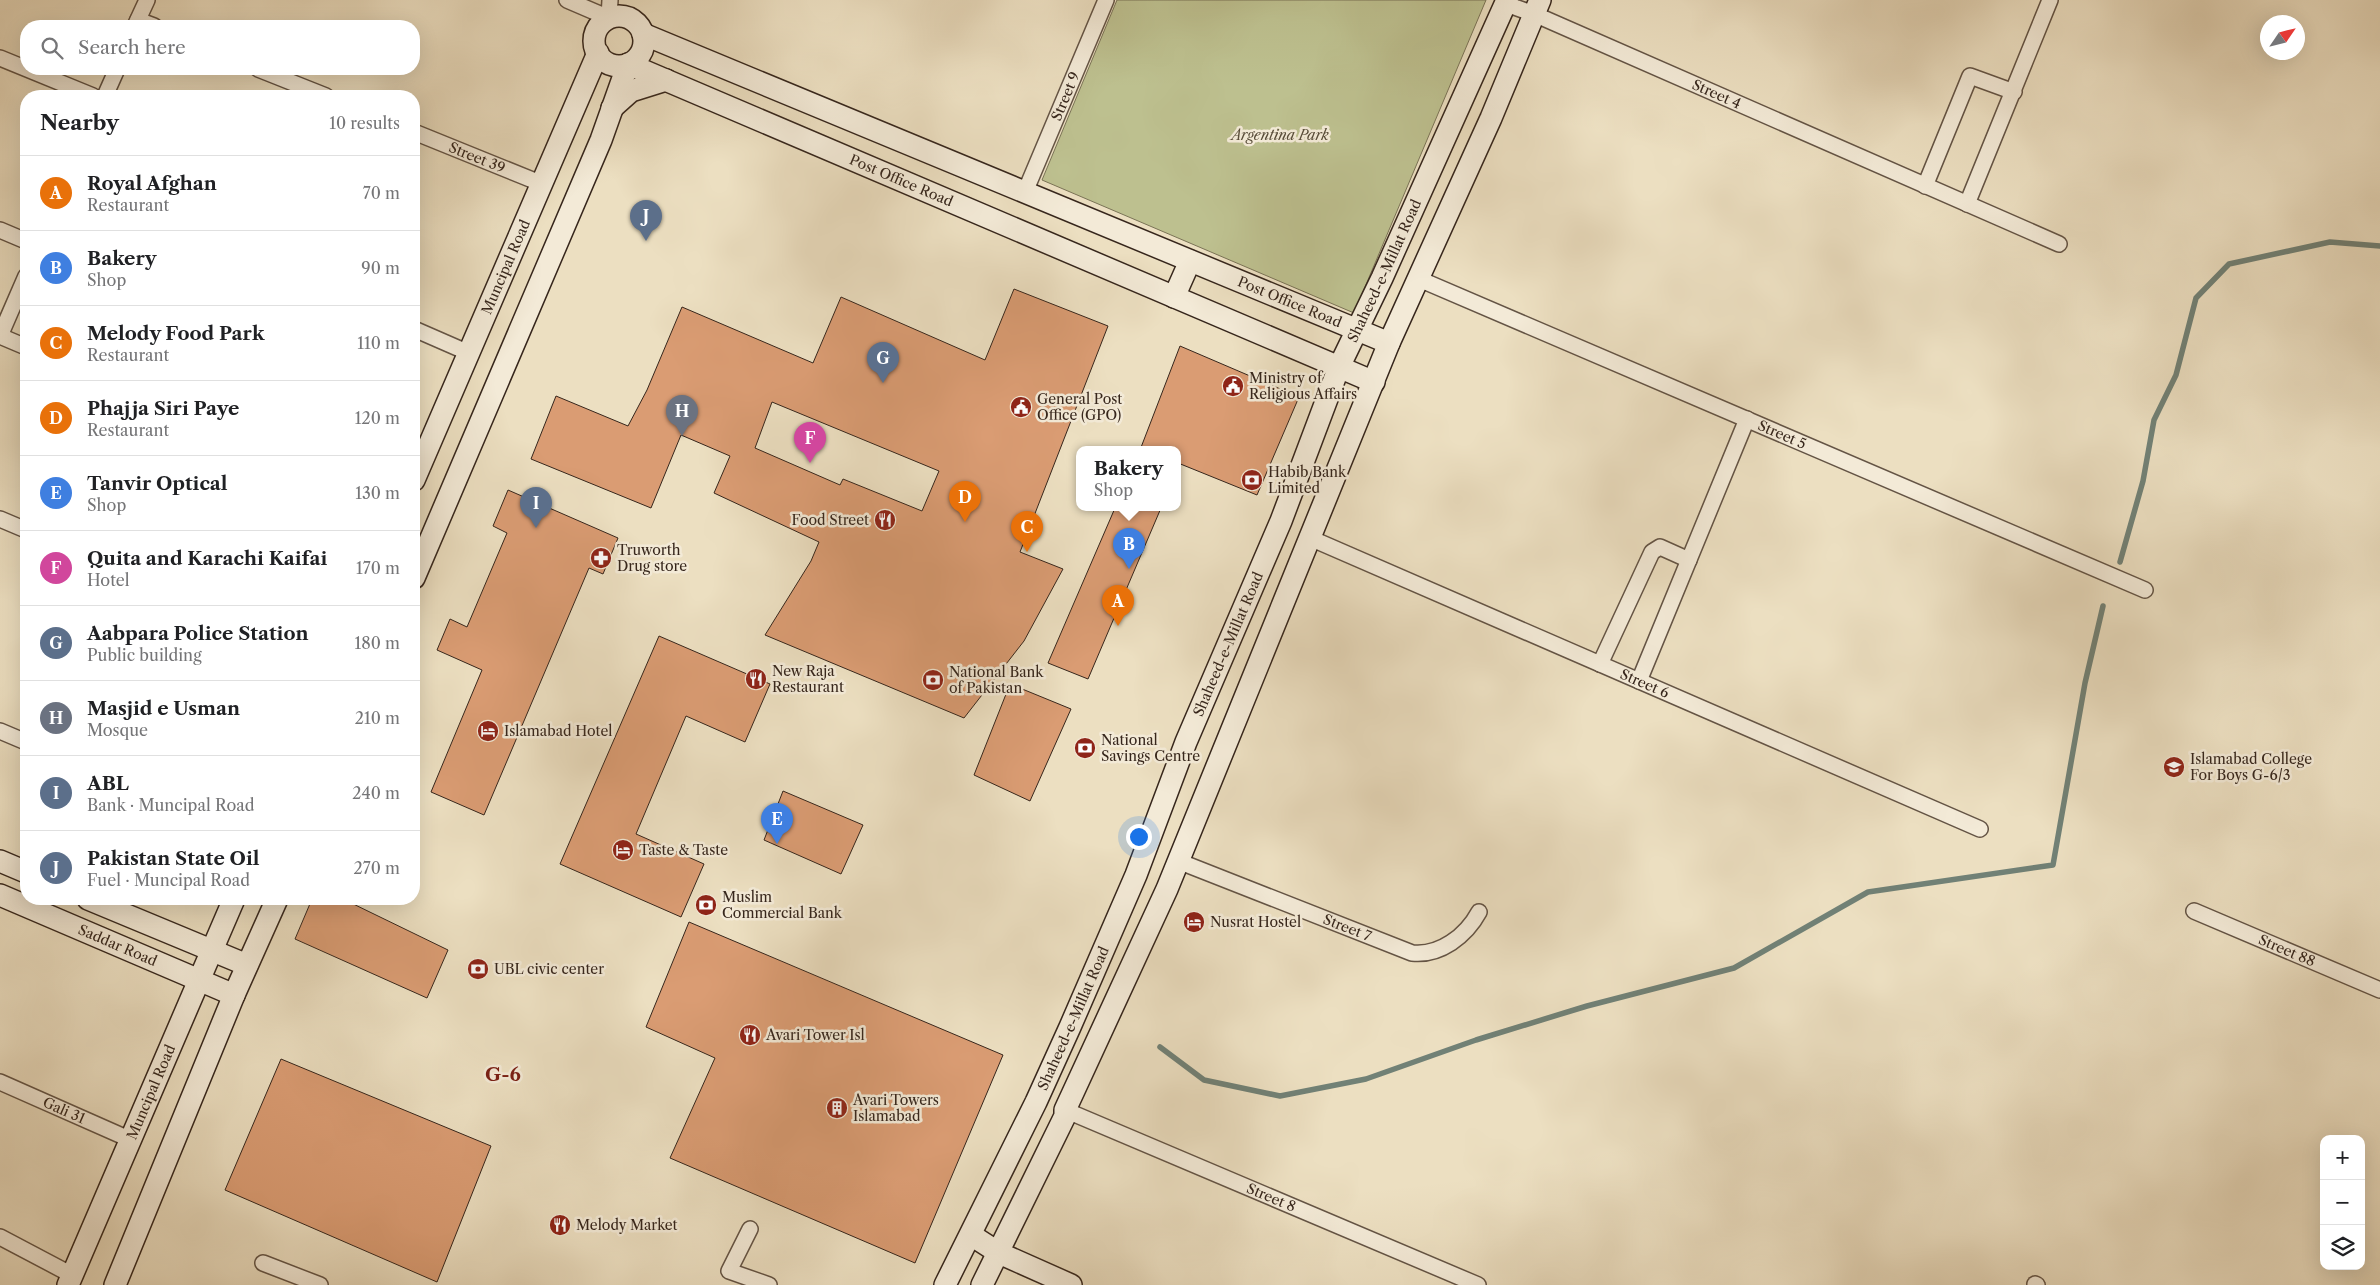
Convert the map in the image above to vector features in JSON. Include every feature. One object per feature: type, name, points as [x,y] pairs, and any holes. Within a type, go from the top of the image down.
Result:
[{"type":"street","points":[[138,20],[147,0]]},
{"type":"street","points":[[567,0],[609,9],[617,16],[633,20],[643,34],[644,41],[640,55],[628,64],[621,66],[608,63],[598,53],[595,45],[597,29],[609,9]]},
{"type":"street","name":"Street 9","points":[[1025,192],[1106,0]]},
{"type":"street","points":[[1967,204],[2050,0]]},
{"type":"street","name":"Street 4","points":[[1507,2],[1537,7],[1925,186],[2059,244]]},
{"type":"street","name":"Shaheed-e-Millat Road","points":[[945,1285],[1036,1102],[1136,875],[1186,742],[1281,521],[1339,368],[1382,278],[1507,2]]},
{"type":"street","points":[[982,1285],[1065,1116],[1065,1110],[1167,889],[1389,343],[1420,279],[1492,118],[1537,7]]},
{"type":"street","name":"Post Office Road","points":[[643,34],[1389,343]]},
{"type":"street","name":"Muncipal Road","points":[[420,466],[598,53]]},
{"type":"street","points":[[0,58],[20,66]]},
{"type":"street","points":[[420,564],[552,256],[628,64]]},
{"type":"street","name":"Post Office Road","points":[[628,64],[1374,382]]},
{"type":"street","points":[[42,75],[78,90]]},
{"type":"street","points":[[108,90],[114,75]]},
{"type":"street","points":[[273,75],[311,90]]},
{"type":"street","points":[[1925,186],[1970,76],[2014,92]]},
{"type":"street","points":[[612,108],[631,91],[666,80]]},
{"type":"street","name":"Street 39","points":[[420,134],[540,184]]},
{"type":"street","points":[[0,230],[20,238]]},
{"type":"street","points":[[1174,298],[1190,261]]},
{"type":"street","name":"Street 5","points":[[1420,279],[2145,590]]},
{"type":"street","points":[[20,290],[0,336],[20,344]]},
{"type":"street","points":[[420,332],[469,354]]},
{"type":"street","points":[[1639,681],[1747,419]]},
{"type":"street","points":[[0,519],[20,527]]},
{"type":"street","name":"Street 6","points":[[1310,538],[1980,829]]},
{"type":"street","points":[[1600,664],[1652,552],[1660,547],[1689,560]]},
{"type":"street","points":[[0,731],[20,739]]},
{"type":"street","points":[[0,861],[20,869]]},
{"type":"street","name":"Street 7","points":[[1178,861],[1412,953],[1426,954],[1439,950],[1464,934],[1479,912]]},
{"type":"street","points":[[1136,875],[1167,889]]},
{"type":"street","name":"Saddar Road","points":[[0,895],[20,904]]},
{"type":"street","name":"Saddar Road","points":[[23,905],[234,995]]},
{"type":"street","points":[[102,905],[247,965]]},
{"type":"street","name":"Muncipal Road","points":[[70,1280],[197,980],[231,905]]},
{"type":"street","points":[[114,1285],[273,905]]},
{"type":"street","name":"Street 88","points":[[2194,911],[2380,990]]},
{"type":"street","name":"Gali 31","points":[[0,1082],[129,1139]]},
{"type":"street","name":"Street 8","points":[[1065,1110],[1478,1285]]},
{"type":"street","points":[[750,1229],[729,1271],[769,1285]]},
{"type":"street","points":[[971,1235],[999,1252],[1071,1285]]},
{"type":"street","points":[[0,1237],[70,1280]]},
{"type":"street","points":[[263,1263],[320,1285]]},
{"type":"green space","name":"Argentina Park","points":[[1117,0],[1486,0],[1354,313],[1042,180]]},
{"type":"building","points":[[1014,289],[1108,326],[1020,552],[1063,569],[1024,641],[964,718],[765,635],[811,561],[819,542],[714,493],[730,456],[681,435],[651,508],[531,459],[556,396],[628,426],[647,390],[682,307],[813,363],[841,297],[985,360]],"holes":[[[772,402],[939,471],[922,511],[843,479],[840,485],[755,448]]]},
{"type":"building","points":[[1180,346],[1299,397],[1257,495],[1181,464],[1181,446],[1142,446]]},
{"type":"building","name":"Islamabad Hotel","points":[[508,490],[618,538],[603,574],[589,568],[484,815],[431,792],[482,670],[437,650],[450,619],[467,627],[507,533],[493,526]]},
{"type":"building","points":[[1114,511],[1160,511],[1088,679],[1048,663]]},
{"type":"building","points":[[659,636],[770,684],[745,742],[686,716],[636,834],[704,864],[681,917],[560,864]]},
{"type":"building","points":[[1010,684],[1071,709],[1030,801],[974,775]]},
{"type":"building","points":[[783,791],[863,825],[841,874],[764,840]]},
{"type":"building","points":[[309,905],[355,905],[448,950],[427,998],[295,939]]},
{"type":"building","name":"Avari Towers Islamabad","points":[[689,922],[1003,1055],[915,1263],[670,1158],[715,1058],[646,1027]]},
{"type":"building","points":[[281,1059],[491,1146],[437,1282],[225,1190]]},
{"type":"waterway","points":[[2120,562],[2143,481],[2154,420],[2176,375],[2196,298],[2229,264],[2330,242],[2380,246]]},
{"type":"waterway","points":[[1160,1047],[1204,1080],[1280,1096],[1366,1079],[1476,1040],[1587,1006],[1734,968],[1868,892],[2053,865],[2085,683],[2103,606]]},
{"type":"place","name":"Pakistan State Oil","points":[[646,241]]},
{"type":"place","name":"Aabpara Police Station","points":[[883,383]]},
{"type":"place","name":"Ministry of Religious Affairs","points":[[1233,386]]},
{"type":"place","name":"General Post Office (GPO)","points":[[1021,407]]},
{"type":"place","name":"Masjid e Usman","points":[[682,436]]},
{"type":"place","name":"Quita and Karachi Kaifai","points":[[810,463]]},
{"type":"place","name":"Habib Bank Limited","points":[[1252,480]]},
{"type":"place","name":"Food Street","points":[[885,520]]},
{"type":"place","name":"Phajja Siri Paye","points":[[965,522]]},
{"type":"place","name":"ABL","points":[[536,528]]},
{"type":"place","name":"Melody Food Park","points":[[1027,552]]},
{"type":"place","name":"Truworth Drug store","points":[[601,558]]},
{"type":"place","name":"Bakery","points":[[1129,569]]},
{"type":"place","name":"Royal Afghan","points":[[1118,626]]},
{"type":"place","name":"New Raja Restaurant","points":[[756,679]]},
{"type":"place","name":"National Bank of Pakistan","points":[[933,680]]},
{"type":"place","name":"Islamabad Hotel","points":[[488,731]]},
{"type":"place","name":"National Savings Centre","points":[[1085,748]]},
{"type":"place","name":"Islamabad College For Boys G-6/3","points":[[2174,767]]},
{"type":"place","name":"Tanvir Optical","points":[[777,844]]},
{"type":"place","name":"Taste & Taste","points":[[623,850]]},
{"type":"place","name":"Muslim Commercial Bank","points":[[706,905]]},
{"type":"place","name":"Nusrat Hostel","points":[[1194,922]]},
{"type":"place","name":"UBL civic center","points":[[478,969]]},
{"type":"place","name":"Avari Tower Isl","points":[[750,1035]]},
{"type":"place","name":"Avari Towers Islamabad","points":[[837,1108]]},
{"type":"place","name":"Melody Market","points":[[560,1225]]},
{"type":"district","name":"G-6","points":[[503,1074]]}]
